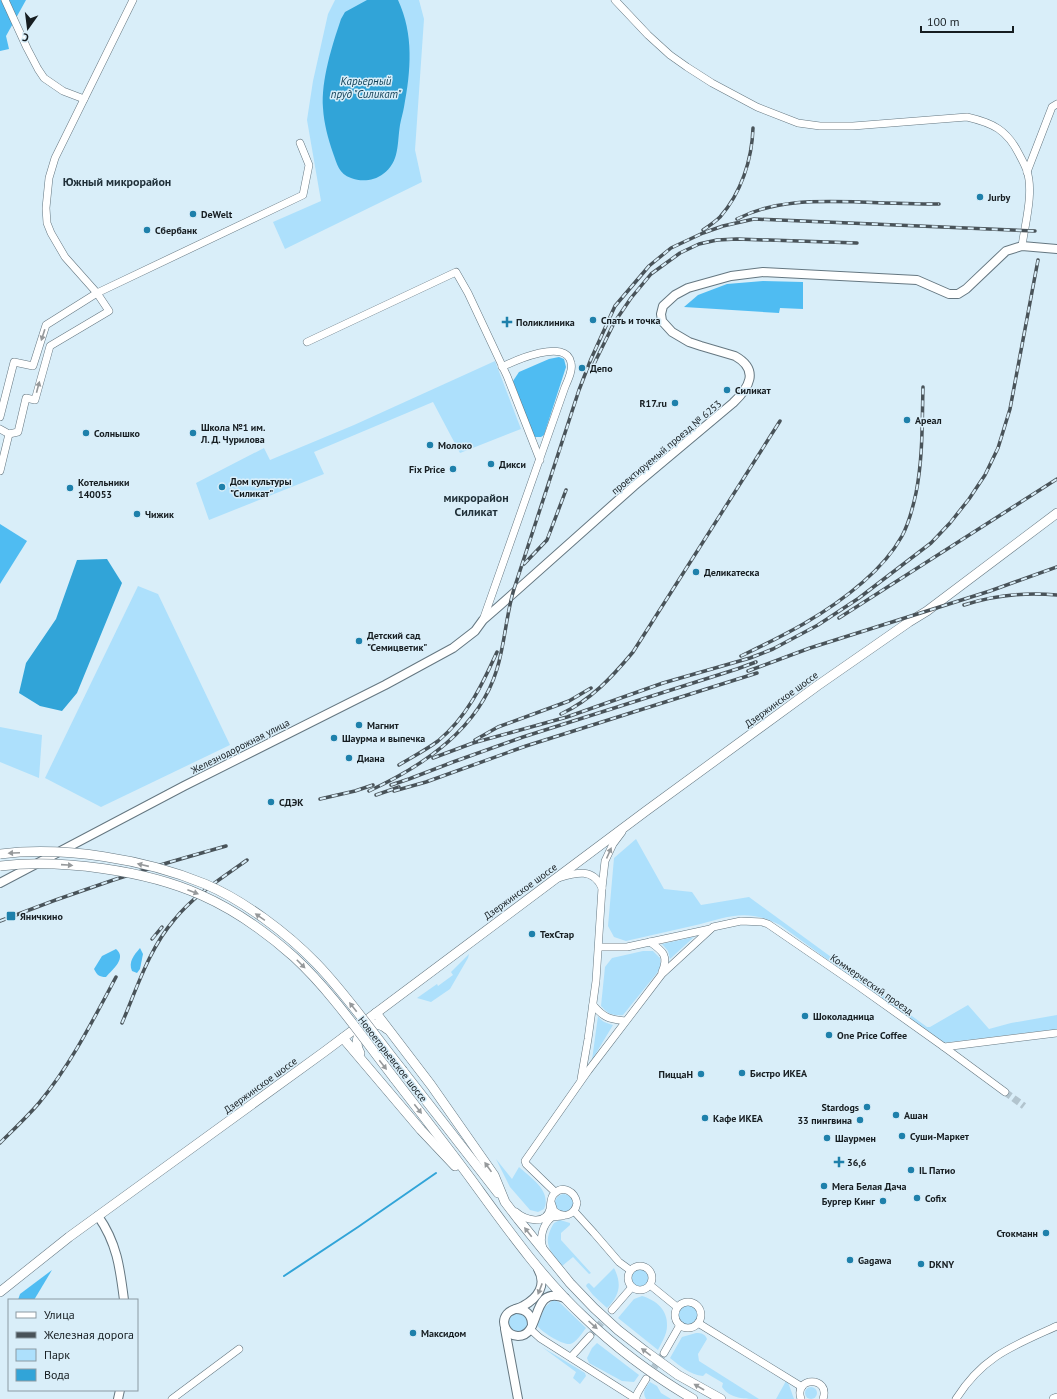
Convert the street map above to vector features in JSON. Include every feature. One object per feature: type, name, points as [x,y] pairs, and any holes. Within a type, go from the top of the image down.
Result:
[{"type":"main road","name":"Дзержинское шоссе","points":[[0,1292],[69,1237],[344,1038],[628,824],[817,686],[927,611],[1057,513]]},
{"type":"main road","name":"Новоегорьевское шоссе","points":[[0,854],[67,852],[155,867],[206,884],[241,903],[281,932],[316,962],[341,992],[548,1258],[594,1308],[618,1330],[678,1375],[721,1399]]},
{"type":"main road","name":"Новоегорьевское шоссе","points":[[0,866],[66,864],[112,871],[164,882],[201,895],[219,904],[257,929],[294,958],[332,999],[442,1140],[497,1215],[565,1298],[584,1317],[638,1363],[685,1396],[693,1399]]},
{"type":"main road","points":[[376,1013],[440,1096],[494,1175],[507,1204]]},
{"type":"main road","points":[[365,1063],[356,1042],[358,1036],[366,1027],[374,1025],[382,1026],[386,1028],[398,1041]]},
{"type":"main road","points":[[344,1038],[421,1130],[497,1215]]},
{"type":"street","points":[[5,0],[27,48],[38,70],[44,78],[63,91],[84,99]]},
{"type":"street","points":[[0,429],[9,434],[18,432],[26,398],[35,400],[50,346],[109,311],[97,293],[65,257],[47,223],[46,208],[50,170],[133,0]]},
{"type":"street","points":[[615,0],[648,35],[687,68],[712,83],[782,118],[798,123],[820,126],[853,126],[967,117],[986,121],[999,128],[1013,142],[1027,172],[1029,190],[1022,246]]},
{"type":"street","points":[[1027,172],[1052,107],[1057,104]]},
{"type":"street","points":[[0,417],[14,362],[33,366],[46,325],[97,293],[303,195],[310,165],[300,143]]},
{"type":"street","name":"проектируемый проезд № 6253","points":[[483,620],[634,486],[733,403],[747,388],[750,381],[750,374],[748,366],[741,360],[735,356],[689,342],[672,332],[664,325],[661,318],[661,310],[663,306],[675,295],[688,288],[723,278],[763,272],[917,280],[949,294],[958,294],[966,289],[1006,251],[1022,246],[1057,249]]},
{"type":"street","points":[[307,342],[456,272],[468,293],[502,366],[540,460]]},
{"type":"street","points":[[483,620],[540,460],[572,362],[565,354],[540,352],[502,366]]},
{"type":"street","points":[[0,471],[9,434]]},
{"type":"street","name":"Железнодорожная улица","points":[[0,883],[184,786],[385,685],[447,652],[475,631],[483,620]]},
{"type":"street","points":[[580,1082],[593,1005],[599,947],[602,888],[606,861],[616,839],[628,824]]},
{"type":"street","points":[[556,879],[585,873],[595,877],[602,888]]},
{"type":"street","name":"Коммерческий проезд","points":[[555,1192],[526,1164],[525,1161],[580,1082],[662,974],[710,928],[722,924],[741,921],[762,922],[768,924],[846,977],[1005,1092]]},
{"type":"street","points":[[599,947],[627,947],[710,928]]},
{"type":"street","points":[[650,942],[662,951],[665,956],[665,965],[662,974]]},
{"type":"street","points":[[593,1005],[600,1013],[607,1017],[614,1020],[626,1021]]},
{"type":"street","points":[[944,1047],[1057,1033]]},
{"type":"street","points":[[507,1204],[523,1217],[534,1220],[540,1219],[547,1215],[555,1192],[566,1189],[574,1194],[578,1202],[574,1212],[562,1216],[552,1217],[543,1230],[541,1242],[548,1258]]},
{"type":"street","points":[[551,1202],[554,1211],[562,1216]]},
{"type":"street","points":[[574,1212],[618,1262],[630,1270]]},
{"type":"street","points":[[98,1216],[107,1229],[117,1256],[124,1299]]},
{"type":"street","points":[[518,1399],[505,1319],[507,1314],[532,1300],[540,1291],[542,1285],[541,1274],[533,1260]]},
{"type":"street","points":[[638,1265],[646,1266],[650,1269],[653,1277],[650,1285],[642,1290],[636,1290],[632,1287],[628,1279],[630,1270],[638,1265]]},
{"type":"street","points":[[650,1285],[677,1307]]},
{"type":"street","points":[[612,1310],[632,1287]]},
{"type":"street","points":[[510,1356],[514,1345],[531,1328],[539,1308],[546,1298],[555,1295],[565,1298]]},
{"type":"street","points":[[686,1302],[696,1304],[701,1313],[698,1323],[690,1328],[684,1328],[676,1322],[675,1317],[677,1307],[686,1302]]},
{"type":"street","points":[[516,1309],[522,1309],[530,1316],[532,1321],[531,1328]]},
{"type":"street","points":[[698,1323],[802,1386]]},
{"type":"street","points":[[505,1325],[511,1334],[522,1336]]},
{"type":"street","points":[[664,1353],[680,1325]]},
{"type":"street","points":[[956,1399],[974,1375],[991,1359],[1018,1343],[1057,1326]]},
{"type":"street","points":[[531,1328],[540,1338],[636,1399],[638,1392],[646,1379]]},
{"type":"street","points":[[1047,1330],[1057,1331]]},
{"type":"street","points":[[571,1358],[590,1336]]},
{"type":"street","points":[[172,1399],[239,1349]]},
{"type":"street","points":[[802,1386],[809,1382],[818,1383],[822,1387],[826,1398]]},
{"type":"street","points":[[800,1398],[802,1386]]},
{"type":"green space","points":[[335,0],[419,0],[424,19],[415,150],[422,182],[285,249],[273,222],[321,201],[307,120],[313,81],[328,14]]},
{"type":"green space","points":[[495,361],[521,429],[460,453],[433,402],[314,452],[324,474],[209,520],[196,483],[264,448],[270,460],[354,425]]},
{"type":"green space","points":[[138,586],[158,594],[230,745],[101,807],[45,778]]},
{"type":"green space","points":[[0,727],[42,735],[39,778],[0,762]]},
{"type":"green space","points":[[636,839],[664,889],[692,892],[701,905],[749,897],[927,1027],[930,1027],[968,1005],[989,1029],[1011,1023],[1057,1015],[1057,1029],[942,1043],[780,925],[756,916],[746,915],[726,917],[626,941],[614,937],[608,926],[614,858]]},
{"type":"green space","points":[[694,937],[670,959],[668,951],[662,944]]},
{"type":"green space","points":[[643,951],[653,951],[660,958],[661,968],[623,1015],[613,1015],[608,1013],[601,1006],[605,967],[612,958]]},
{"type":"green space","points":[[469,954],[450,989],[431,1002],[417,998],[453,975],[451,972]]},
{"type":"green space","points":[[598,1016],[604,1022],[613,1025],[592,1060]]},
{"type":"green space","points":[[496,1159],[512,1179],[519,1167],[539,1185],[545,1196],[546,1202],[544,1209],[538,1212],[530,1210],[510,1187]]},
{"type":"green space","points":[[560,1194],[568,1194],[573,1199],[571,1210],[568,1212],[560,1212],[555,1207],[555,1199]]},
{"type":"green space","points":[[560,1220],[570,1223],[570,1225],[561,1233],[561,1240],[591,1273],[589,1274],[573,1257],[562,1266],[551,1251],[548,1236],[554,1223]]},
{"type":"green space","points":[[614,1268],[619,1284],[615,1299],[607,1308],[586,1286],[589,1283],[594,1288]]},
{"type":"green space","points":[[640,1269],[646,1272],[649,1278],[646,1284],[640,1287],[634,1284],[631,1278],[634,1272]]},
{"type":"green space","points":[[642,1296],[652,1300],[660,1306],[667,1320],[666,1332],[658,1350],[618,1318],[634,1299]]},
{"type":"green space","points":[[553,1300],[559,1302],[586,1328],[579,1338],[570,1344],[557,1340],[542,1331],[537,1325],[545,1307]]},
{"type":"green space","points":[[688,1305],[695,1308],[698,1315],[695,1322],[688,1325],[681,1322],[678,1315],[681,1308]]},
{"type":"green space","points":[[518,1312],[525,1315],[528,1322],[525,1329],[518,1332],[511,1329],[508,1322],[511,1315]]},
{"type":"green space","points":[[696,1333],[703,1334],[707,1339],[698,1354],[699,1361],[759,1399],[738,1398],[729,1394],[722,1387],[723,1383],[706,1373],[703,1376],[689,1372],[670,1358],[682,1337]]},
{"type":"green space","points":[[597,1343],[639,1375],[634,1382],[622,1381],[589,1363],[587,1358],[592,1348]]},
{"type":"green space","points":[[542,1347],[585,1373],[586,1376],[580,1384],[573,1378],[576,1372]]},
{"type":"green space","points":[[786,1381],[794,1399],[776,1399]]},
{"type":"green space","points":[[650,1382],[657,1386],[661,1393],[671,1399],[646,1399],[644,1394]]},
{"type":"green space","points":[[809,1387],[813,1387],[817,1393],[813,1399],[809,1399],[805,1395],[805,1391]]},
{"type":"shaded area","points":[[0,0],[26,0],[6,36],[9,49],[0,51]]},
{"type":"shaded area","points":[[763,281],[803,282],[803,309],[780,308],[779,313],[684,307],[698,295],[727,284]]},
{"type":"shaded area","points":[[559,357],[564,359],[566,367],[544,435],[541,437],[534,437],[513,381],[519,372],[549,359]]},
{"type":"shaded area","points":[[0,524],[27,541],[0,584]]},
{"type":"shaded area","points":[[140,948],[143,954],[140,969],[137,973],[132,971],[131,962]]},
{"type":"shaded area","points":[[116,949],[120,956],[118,963],[106,977],[98,975],[94,969],[102,956]]},
{"type":"shaded area","points":[[52,1270],[35,1299],[18,1299],[20,1294]]},
{"type":"water","name":"Карьерный пруд \"Силикат\"","points":[[367,0],[398,0],[407,26],[410,53],[404,109],[395,158],[383,174],[376,178],[363,180],[347,176],[337,165],[325,125],[323,97],[325,75],[341,19],[345,12]]},
{"type":"water","points":[[107,559],[122,583],[77,693],[62,711],[40,706],[19,693],[26,663],[56,619],[77,560]]},
{"type":"waterway","points":[[284,1276],[436,1173]]},
{"type":"tunnel","points":[[1005,1092],[1024,1106]]},
{"type":"tunnel","points":[[590,1336],[612,1310]]},
{"type":"tunnel","points":[[648,1376],[664,1353]]},
{"type":"railway","points":[[703,230],[720,217],[739,187],[748,164],[753,128]]},
{"type":"railway","points":[[737,219],[752,212],[797,203],[829,201],[939,204]]},
{"type":"railway","points":[[369,791],[409,770],[446,743],[463,727],[477,710],[489,690],[500,659],[514,589],[579,390],[615,306],[649,266],[671,248],[703,233],[723,226],[754,219],[1035,231]]},
{"type":"railway","points":[[594,364],[614,323],[631,298],[651,274],[680,253],[699,244],[717,240],[737,239],[857,243]]},
{"type":"railway","points":[[433,758],[473,743],[567,717],[663,683],[750,658],[773,649],[818,625],[859,598],[931,543],[950,523],[969,499],[985,475],[998,448],[1010,409],[1038,260]]},
{"type":"railway","points":[[741,656],[804,624],[834,605],[869,577],[894,549],[907,526],[916,493],[921,453],[923,387]]},
{"type":"railway","points":[[561,714],[591,695],[633,652],[780,421]]},
{"type":"railway","points":[[839,618],[1057,479]]},
{"type":"railway","points":[[524,564],[547,540],[566,490]]},
{"type":"railway","points":[[748,671],[810,648],[990,591],[1057,567]]},
{"type":"railway","points":[[964,605],[1010,595],[1057,595]]},
{"type":"railway","points":[[399,765],[438,741],[457,722],[473,700],[497,652]]},
{"type":"railway","points":[[391,785],[523,737],[756,662]]},
{"type":"railway","points":[[394,791],[426,782],[526,746],[757,673]]},
{"type":"railway","points":[[475,740],[498,727],[569,701],[591,688]]},
{"type":"railway","points":[[320,799],[355,791],[373,785]]},
{"type":"railway","points":[[376,795],[399,787]]},
{"type":"railway","points":[[0,921],[112,880],[226,846]]},
{"type":"railway","points":[[122,1023],[144,969],[165,931],[182,911],[199,895],[247,860]]},
{"type":"railway","points":[[152,939],[162,927]]},
{"type":"railway","points":[[0,1143],[39,1103],[51,1088],[71,1058],[116,977]]},
{"type":"place","name":"Jurby","points":[[980,197]]},
{"type":"place","name":"DeWelt","points":[[193,214]]},
{"type":"place","name":"Сбербанк","points":[[147,230]]},
{"type":"place","name":"Спать и точка","points":[[593,320]]},
{"type":"place","name":"Поликлиника","points":[[507,322]]},
{"type":"place","name":"Депо","points":[[582,368]]},
{"type":"place","name":"Силикат","points":[[727,390]]},
{"type":"place","name":"R17.ru","points":[[675,403]]},
{"type":"place","name":"Ареал","points":[[907,420]]},
{"type":"place","name":"Солнышко","points":[[86,433]]},
{"type":"place","name":"Школа №1 им. Л. Д. Чурилова","points":[[193,433]]},
{"type":"place","name":"Молоко","points":[[430,445]]},
{"type":"place","name":"Дикси","points":[[491,464]]},
{"type":"place","name":"Fix Price","points":[[453,469]]},
{"type":"place","name":"Дом культуры \"Силикат\"","points":[[222,487]]},
{"type":"place","name":"Котельники 140053","points":[[70,488]]},
{"type":"place","name":"Чижик","points":[[137,514]]},
{"type":"place","name":"Деликатеска","points":[[696,572]]},
{"type":"place","name":"Детский сад \"Семицветик\"","points":[[359,641]]},
{"type":"place","name":"Магнит","points":[[359,725]]},
{"type":"place","name":"Шаурма и выпечка","points":[[334,738]]},
{"type":"place","name":"Диана","points":[[349,758]]},
{"type":"place","name":"СДЭК","points":[[271,802]]},
{"type":"place","name":"Яничкино","points":[[11,916]]},
{"type":"place","name":"ТехСтар","points":[[532,934]]},
{"type":"place","name":"Шоколадница","points":[[805,1016]]},
{"type":"place","name":"One Price Coffee","points":[[829,1035]]},
{"type":"place","name":"Бистро ИКЕА","points":[[742,1073]]},
{"type":"place","name":"ПиццаН","points":[[701,1074]]},
{"type":"place","name":"Stardogs","points":[[867,1107]]},
{"type":"place","name":"Ашан","points":[[896,1115]]},
{"type":"place","name":"Кафе ИКЕА","points":[[705,1118]]},
{"type":"place","name":"33 пингвина","points":[[860,1120]]},
{"type":"place","name":"Суши-Маркет","points":[[902,1136]]},
{"type":"place","name":"Шаурмен","points":[[827,1138]]},
{"type":"place","name":"36,6","points":[[839,1162]]},
{"type":"place","name":"IL Патио","points":[[911,1170]]},
{"type":"place","name":"Мега Белая Дача","points":[[824,1186]]},
{"type":"place","name":"Cofix","points":[[917,1198]]},
{"type":"place","name":"Бургер Кинг","points":[[883,1201]]},
{"type":"place","name":"Стокманн","points":[[1046,1233]]},
{"type":"place","name":"Gagawa","points":[[850,1260]]},
{"type":"place","name":"DKNY","points":[[921,1264]]},
{"type":"place","name":"Максидом","points":[[413,1333]]},
{"type":"district","name":"Южный микрорайон","points":[[117,182]]},
{"type":"district","name":"микрорайон Силикат","points":[[476,505]]}]
